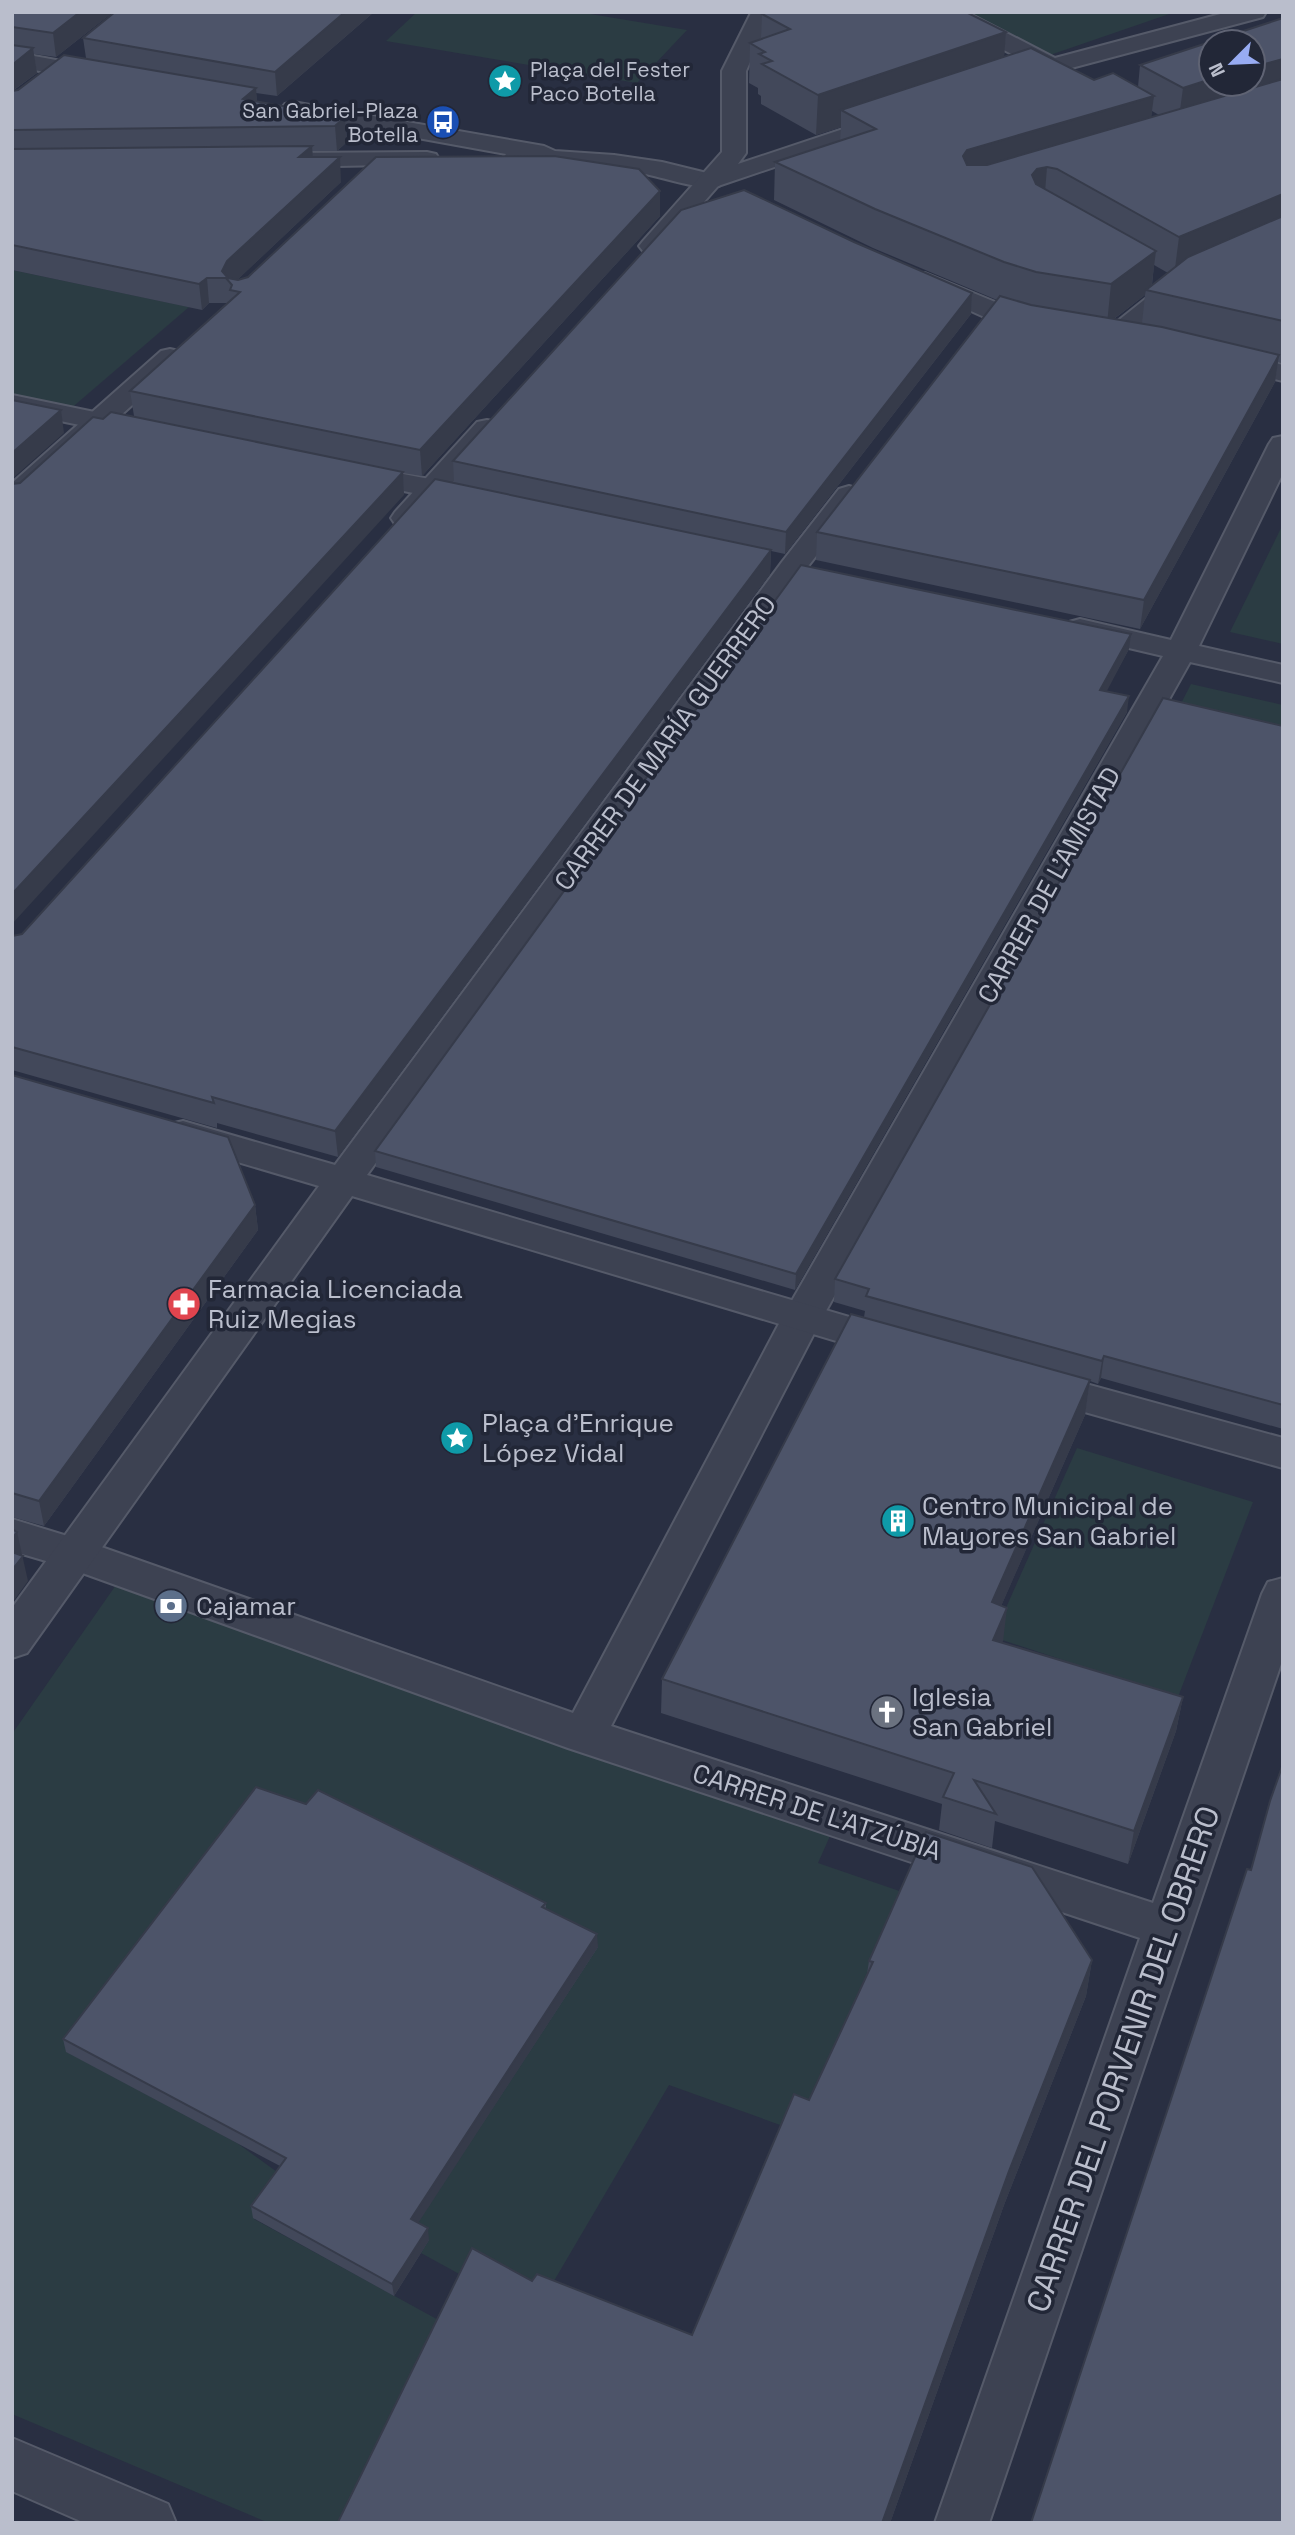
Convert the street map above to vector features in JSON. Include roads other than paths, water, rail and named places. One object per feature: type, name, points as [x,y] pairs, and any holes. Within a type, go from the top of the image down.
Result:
[{"type":"street","points":[[636,263],[734,153],[734,71],[759,18],[886,12]]},
{"type":"street","points":[[948,12],[1086,85]]},
{"type":"street","points":[[987,88],[1052,65],[1255,12]]},
{"type":"street","points":[[42,84],[82,52]]},
{"type":"street","points":[[12,59],[116,78]]},
{"type":"street","points":[[264,104],[574,158],[670,169],[710,181],[746,198]]},
{"type":"street","points":[[710,181],[908,114]]},
{"type":"street","points":[[355,186],[412,131]]},
{"type":"street","points":[[260,160],[574,158]]},
{"type":"street","points":[[1088,332],[1173,289],[1283,241]]},
{"type":"street","points":[[898,270],[983,321],[1029,321],[1147,342]]},
{"type":"street","points":[[1149,275],[1173,289]]},
{"type":"street","points":[[12,498],[112,424],[190,339]]},
{"type":"street","points":[[1196,352],[1283,373]]},
{"type":"street","points":[[12,403],[112,424]]},
{"type":"street","points":[[386,539],[507,406]]},
{"type":"street","name":"CARRER DE L'AMISTAD","points":[[802,1318],[1182,649],[1283,444]]},
{"type":"street","points":[[325,467],[499,503]]},
{"type":"street","name":"CARRER DE MARÍA GUERRERO","points":[[345,1180],[791,568],[867,471]]},
{"type":"street","points":[[1047,621],[1182,649],[1283,674]]},
{"type":"street","points":[[145,1122],[933,1355]]},
{"type":"street","points":[[12,1641],[345,1180]]},
{"type":"street","points":[[12,1535],[75,1554],[584,1735],[802,1318]]},
{"type":"street","points":[[1000,1374],[1283,1454]]},
{"type":"street","name":"CARRER DEL PORVENIR DEL OBRERO","points":[[961,2523],[1283,1594]]},
{"type":"street","name":"CARRER DE L'ATZÚBIA","points":[[584,1735],[1169,1928]]},
{"type":"street","points":[[12,2464],[149,2523]]},
{"type":"place","name":"Plaça del Fester Paco Botella","points":[[505,81]]},
{"type":"place","name":"San Gabriel-Plaza Botella","points":[[443,122]]},
{"type":"place","name":"Farmacia Licenciada Ruiz Megias","points":[[184,1304]]},
{"type":"place","name":"Plaça d'Enrique López Vidal","points":[[457,1438]]},
{"type":"place","name":"Centro Municipal de Mayores San Gabriel","points":[[898,1521]]},
{"type":"place","name":"Cajamar","points":[[171,1606]]},
{"type":"place","name":"Iglesia San Gabriel","points":[[887,1712]]}]
